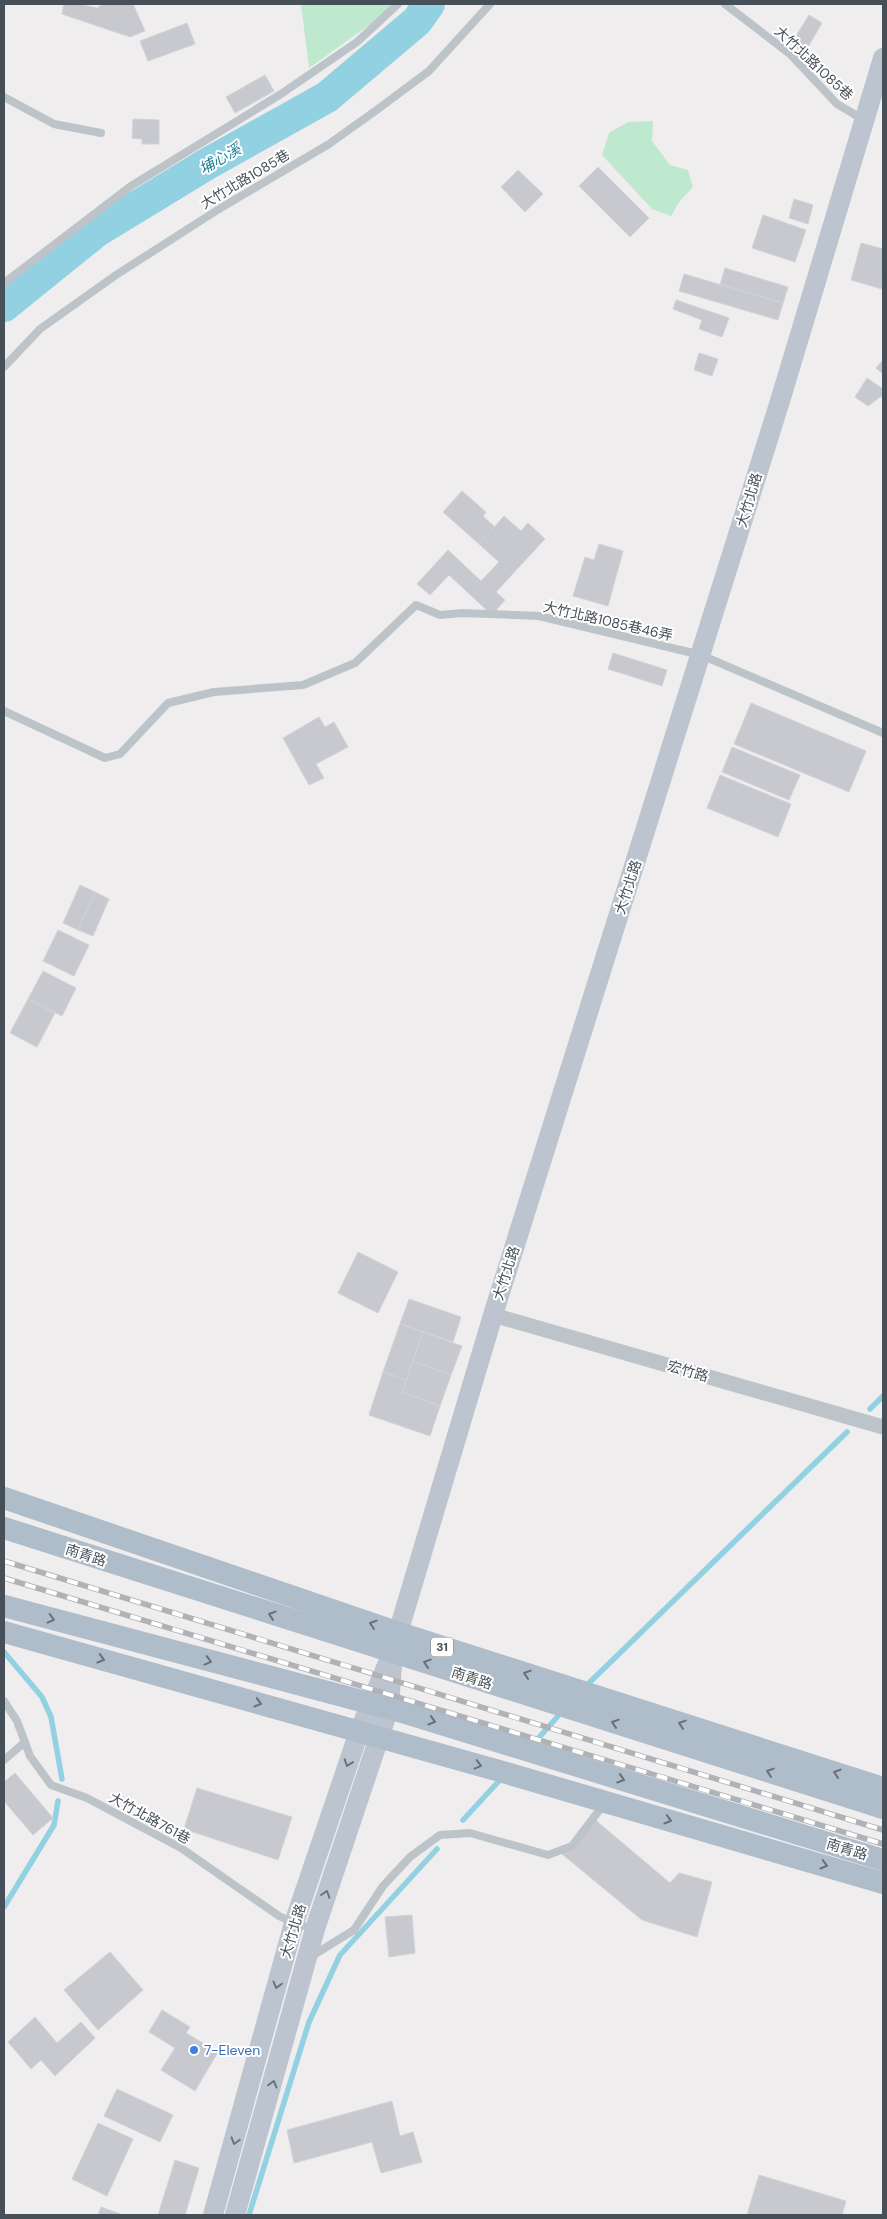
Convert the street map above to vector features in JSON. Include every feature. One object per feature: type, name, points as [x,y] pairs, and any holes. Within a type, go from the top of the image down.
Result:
[{"type":"main road","name":"31","points":[[4,1498],[396,1643],[883,1788]]},
{"type":"main road","name":"南青路","points":[[4,1528],[396,1643],[883,1808]]},
{"type":"main road","name":"南青路","points":[[4,1606],[380,1706],[883,1860]]},
{"type":"main road","points":[[4,1632],[606,1802],[883,1883]]},
{"type":"street","name":"大竹北路","points":[[235,2215],[315,1929],[380,1738],[380,1706],[396,1643],[493,1315],[701,656],[883,58]]},
{"type":"street","name":"宏竹路","points":[[493,1315],[883,1427]]},
{"type":"street","name":"大竹北路","points":[[213,2215],[294,1923],[359,1732],[380,1706]]},
{"type":"lane","points":[[4,283],[131,186],[281,94],[357,42],[398,4]]},
{"type":"lane","name":"大竹北路1085巷","points":[[4,367],[40,329],[116,275],[219,209],[329,144],[386,104],[429,70],[490,4]]},
{"type":"lane","name":"大竹北路1085巷","points":[[725,4],[790,54],[837,104],[865,121]]},
{"type":"lane","points":[[4,97],[54,124],[101,133]]},
{"type":"lane","name":"大竹北路1085巷46弄","points":[[4,711],[105,758],[113,756],[120,754],[168,703],[214,692],[303,685],[355,663],[416,605],[440,615],[539,616],[701,656]]},
{"type":"lane","points":[[701,656],[883,733]]},
{"type":"lane","name":"大竹北路761巷","points":[[4,1701],[17,1721],[30,1756],[51,1785],[87,1798],[181,1848],[279,1916],[315,1929]]},
{"type":"lane","points":[[4,1760],[25,1742]]},
{"type":"lane","points":[[308,1959],[354,1930],[383,1886],[410,1856],[440,1835],[470,1833],[548,1855],[572,1846],[606,1802]]},
{"type":"green space","points":[[301,4],[391,4],[379,18],[309,68]]},
{"type":"green space","points":[[653,121],[652,141],[670,165],[688,170],[693,187],[679,202],[671,216],[652,209],[602,155],[609,133],[628,122]]},
{"type":"building","points":[[64,4],[79,4],[97,8],[103,4],[133,4],[145,31],[130,37],[62,14]]},
{"type":"building","points":[[809,15],[822,23],[805,52],[791,44]]},
{"type":"building","points":[[187,23],[195,44],[148,61],[140,41]]},
{"type":"building","points":[[265,75],[274,91],[235,113],[226,97]]},
{"type":"building","points":[[133,119],[159,120],[159,144],[142,144],[142,139],[132,138]]},
{"type":"building","points":[[598,167],[649,218],[630,237],[579,186]]},
{"type":"building","points":[[518,170],[543,194],[525,212],[501,187]]},
{"type":"building","points":[[794,199],[813,205],[808,224],[789,218]]},
{"type":"building","points":[[763,215],[806,230],[795,262],[752,248]]},
{"type":"building","points":[[861,243],[883,249],[882,289],[851,280]]},
{"type":"building","points":[[725,268],[788,287],[783,303],[720,285]]},
{"type":"building","points":[[684,274],[783,303],[778,320],[679,291]]},
{"type":"building","points":[[676,300],[729,318],[722,337],[699,329],[702,320],[673,309]]},
{"type":"building","points":[[699,353],[718,359],[712,376],[694,370]]},
{"type":"building","points":[[883,360],[883,374],[876,368]]},
{"type":"building","points":[[867,378],[883,389],[883,395],[868,406],[855,397]]},
{"type":"building","points":[[462,491],[486,512],[483,516],[495,527],[479,544],[443,512]]},
{"type":"building","points":[[504,516],[521,531],[528,523],[545,539],[496,592],[505,600],[492,615],[449,575],[430,595],[417,584],[448,550],[481,581],[499,562],[479,544]]},
{"type":"building","points":[[599,544],[623,551],[608,606],[573,596],[585,557],[594,560]]},
{"type":"building","points":[[613,653],[667,670],[662,686],[608,669]]},
{"type":"building","points":[[751,703],[866,751],[849,792],[734,744]]},
{"type":"building","points":[[319,717],[325,727],[334,722],[348,747],[316,764],[324,778],[309,785],[283,738]]},
{"type":"building","points":[[732,747],[800,775],[789,800],[722,772]]},
{"type":"building","points":[[720,775],[791,804],[778,837],[707,808]]},
{"type":"building","points":[[80,885],[95,892],[78,930],[63,923]]},
{"type":"building","points":[[95,892],[109,899],[93,936],[78,930]]},
{"type":"building","points":[[58,930],[89,945],[74,976],[43,961]]},
{"type":"building","points":[[43,971],[76,988],[62,1016],[28,999]]},
{"type":"building","points":[[28,999],[55,1013],[37,1047],[10,1033]]},
{"type":"building","points":[[358,1252],[398,1272],[378,1313],[338,1293]]},
{"type":"building","points":[[409,1299],[461,1317],[453,1342],[400,1324]]},
{"type":"building","points":[[400,1324],[423,1332],[406,1380],[383,1372]]},
{"type":"building","points":[[423,1332],[462,1346],[451,1375],[413,1361]]},
{"type":"building","points":[[413,1361],[451,1375],[440,1406],[402,1392]]},
{"type":"building","points":[[383,1372],[406,1380],[402,1392],[440,1406],[430,1436],[369,1415]]},
{"type":"building","points":[[15,1773],[53,1818],[33,1835],[4,1801],[4,1782]]},
{"type":"building","points":[[197,1788],[292,1817],[278,1860],[184,1829]]},
{"type":"building","points":[[593,1818],[670,1883],[679,1873],[712,1882],[697,1937],[642,1920],[562,1854]]},
{"type":"building","points":[[412,1915],[415,1953],[389,1957],[385,1917]]},
{"type":"building","points":[[110,1952],[143,1990],[98,2030],[64,1990]]},
{"type":"building","name":"7-Eleven","points":[[162,2010],[190,2027],[186,2033],[218,2052],[195,2091],[161,2070],[175,2048],[149,2032]]},
{"type":"building","points":[[35,2017],[57,2043],[81,2022],[95,2038],[55,2076],[41,2060],[31,2069],[8,2042]]},
{"type":"building","points":[[117,2089],[173,2115],[160,2142],[104,2116]]},
{"type":"building","points":[[392,2101],[400,2136],[413,2132],[422,2162],[381,2173],[372,2142],[294,2163],[287,2130]]},
{"type":"building","points":[[98,2123],[133,2139],[107,2196],[72,2179]]},
{"type":"building","points":[[175,2160],[199,2168],[185,2215],[158,2215]]},
{"type":"building","points":[[759,2175],[846,2201],[842,2215],[747,2215]]},
{"type":"building","points":[[101,2207],[123,2215],[98,2215]]},
{"type":"waterway","name":"埔心溪","points":[[4,306],[97,231],[207,164],[327,97],[417,21],[429,4]]},
{"type":"waterway","points":[[870,1409],[883,1396]]},
{"type":"waterway","points":[[589,1683],[847,1432]]},
{"type":"waterway","points":[[4,1652],[42,1697],[51,1717],[62,1779]]},
{"type":"waterway","points":[[535,1742],[558,1716]]},
{"type":"waterway","points":[[463,1820],[498,1782]]},
{"type":"waterway","points":[[4,1907],[54,1825],[58,1801]]},
{"type":"waterway","points":[[249,2215],[309,2022],[340,1955],[437,1849]]},
{"type":"railway","points":[[4,1561],[883,1830]]},
{"type":"railway","points":[[4,1578],[883,1844]]},
{"type":"place","name":"7-Eleven","points":[[194,2050]]}]
